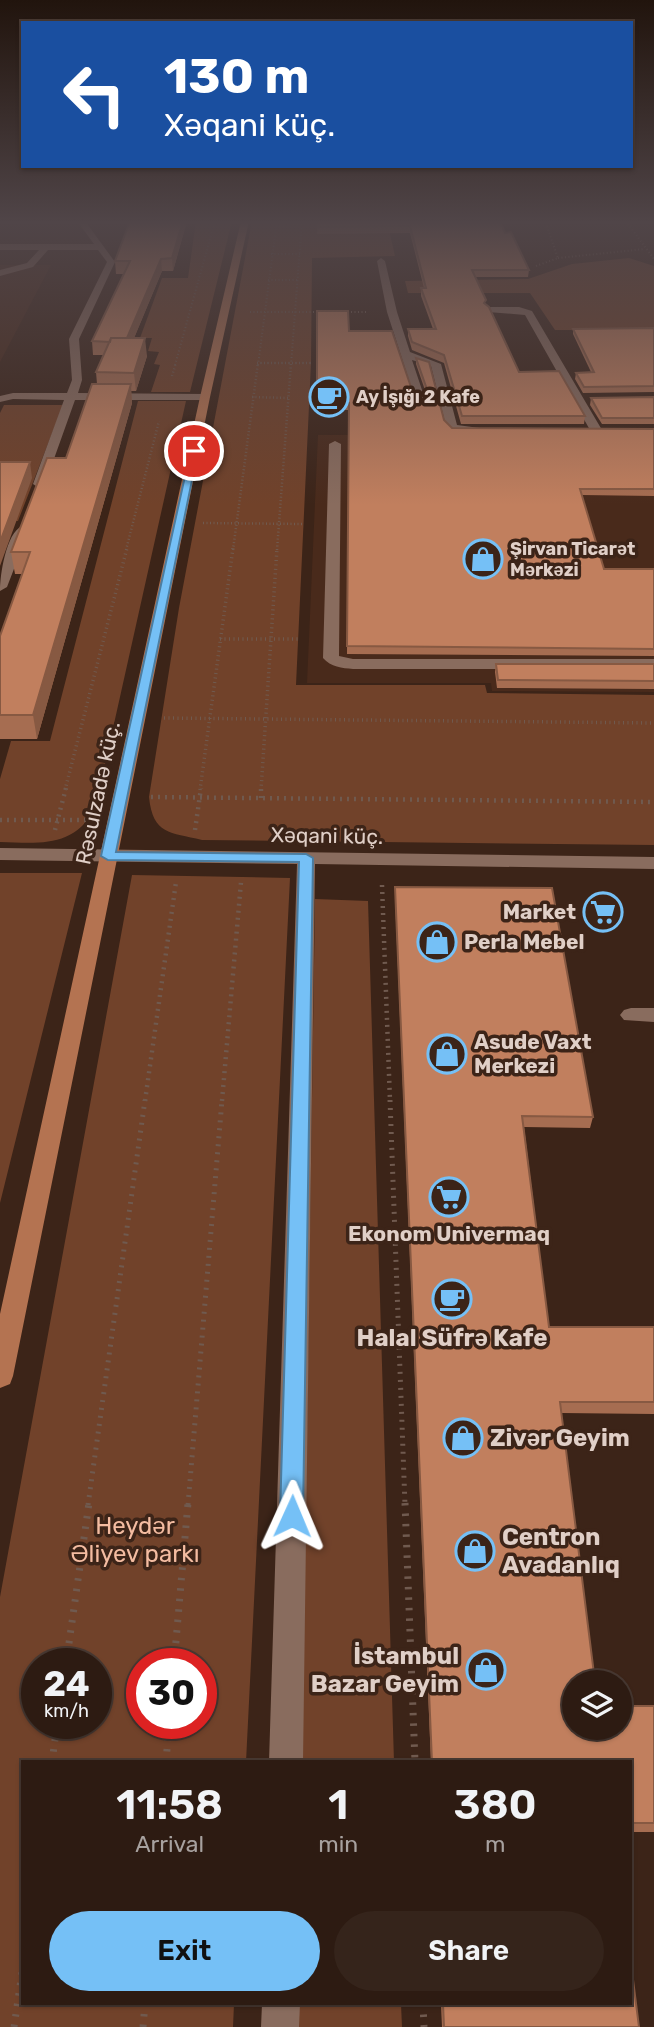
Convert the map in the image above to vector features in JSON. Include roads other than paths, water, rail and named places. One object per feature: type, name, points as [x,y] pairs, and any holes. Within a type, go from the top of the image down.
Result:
[{"type":"main road","name":"Rəsulzadə küç.","points":[[0,1376],[224,316]]},
{"type":"street","points":[[34,497],[77,380],[74,339],[85,316]]},
{"type":"street","points":[[393,316],[421,402]]},
{"type":"street","points":[[530,316],[578,399],[602,430],[584,430]]},
{"type":"street","points":[[406,354],[436,364],[452,426],[456,429],[495,431]]},
{"type":"street","points":[[0,399],[13,396],[205,397]]},
{"type":"street","points":[[578,399],[591,398]]},
{"type":"street","points":[[335,444],[331,658],[340,663],[353,664],[654,664]]},
{"type":"street","points":[[0,535],[23,528],[0,587]]},
{"type":"street","name":"Xəqani küç.","points":[[0,854],[654,863]]},
{"type":"street","points":[[286,1760],[306,858]]},
{"type":"street","points":[[631,1015],[654,1015]]},
{"type":"street","points":[[280,2027],[281,2005]]},
{"type":"place","name":"Ay İşığı 2 Kafe","points":[[329,397]]},
{"type":"place","name":"Şirvan Ticarət Mərkəzi","points":[[483,559]]},
{"type":"place","name":"Market","points":[[603,912]]},
{"type":"place","name":"Perla Mebel","points":[[437,942]]},
{"type":"place","name":"Asude Vaxt Merkezi","points":[[447,1054]]},
{"type":"place","name":"Ekonom Univermaq","points":[[449,1197]]},
{"type":"place","name":"Halal Süfrə Kafe","points":[[452,1299]]},
{"type":"place","name":"Zivər Geyim","points":[[463,1438]]},
{"type":"place","name":"Centron Avadanlıq","points":[[475,1551]]},
{"type":"place","name":"İstambul Bazar Geyim","points":[[486,1670]]},
{"type":"park label","name":"Heydər Əliyev parkı","points":[[135,1540]]}]
